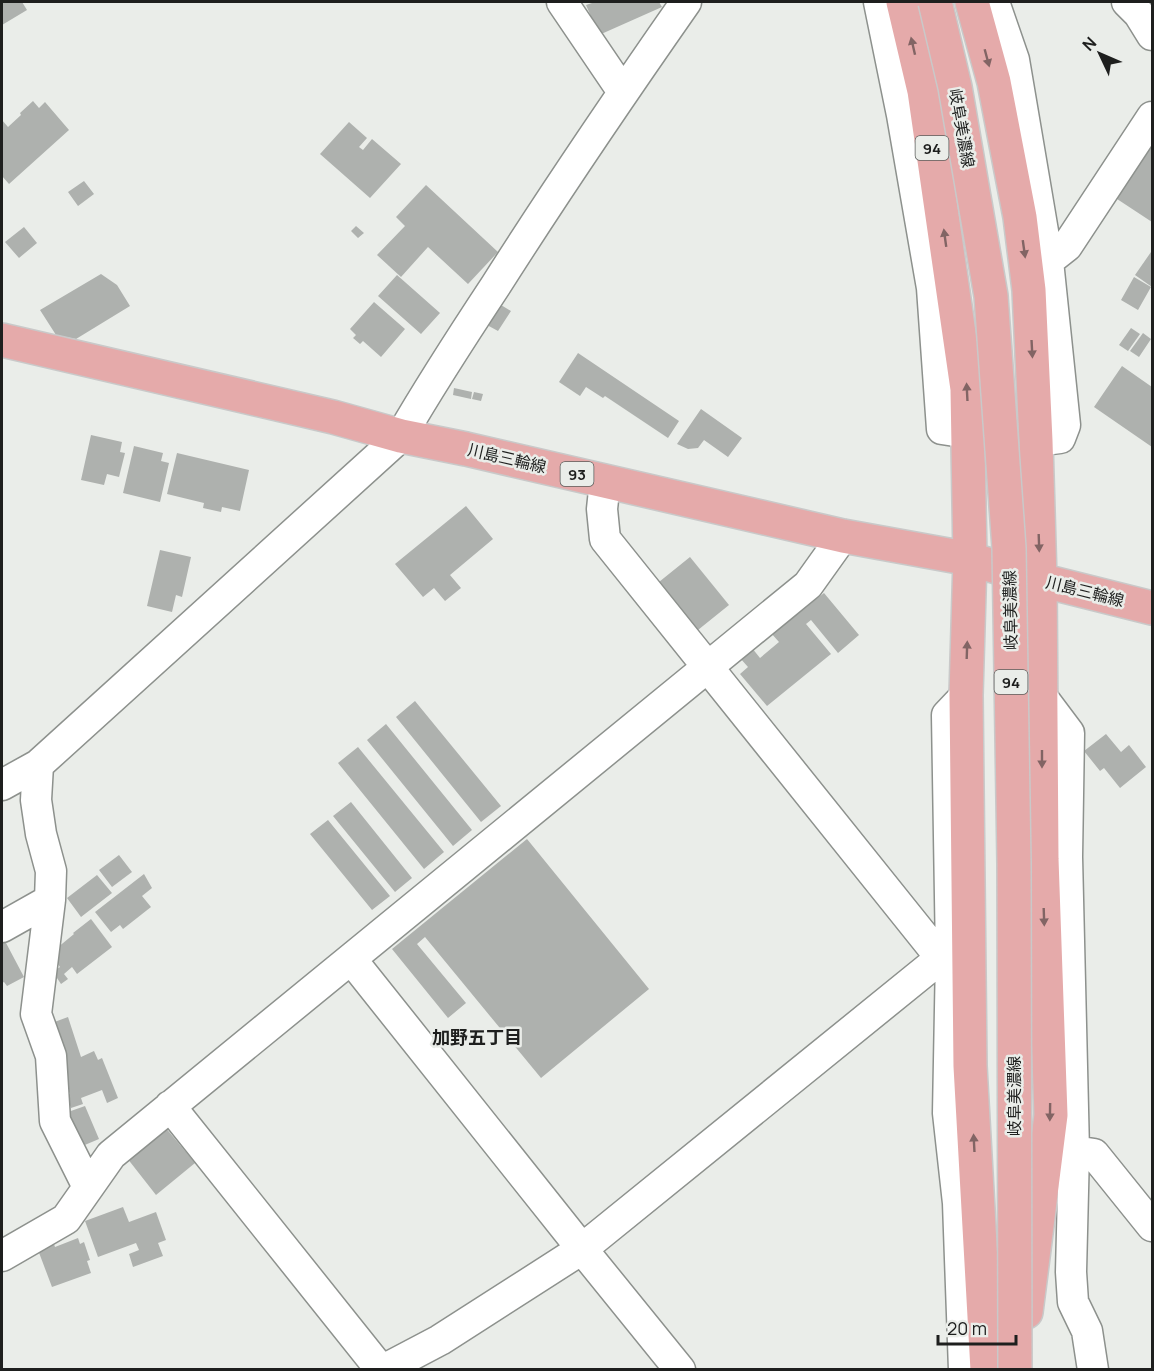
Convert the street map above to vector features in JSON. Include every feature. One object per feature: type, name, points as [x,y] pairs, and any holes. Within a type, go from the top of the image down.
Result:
[{"type":"main road","name":"94","points":[[903,2],[924,91],[967,388],[970,559],[966,695],[970,1066],[987,1370]]},
{"type":"main road","name":"岐阜美濃線","points":[[935,2],[955,87],[991,296],[1009,548],[1014,863],[1017,1370]]},
{"type":"main road","name":"94","points":[[972,2],[994,82],[1020,217],[1029,290],[1036,441],[1042,698],[1042,859],[1051,1115],[1017,1370]]},
{"type":"main road","name":"川島三輪線","points":[[2,340],[333,417],[401,436],[843,536],[970,559],[1040,580],[1152,608]]},
{"type":"street","points":[[562,2],[623,92]]},
{"type":"street","points":[[2,785],[38,765],[401,436],[497,283],[623,92],[686,2]]},
{"type":"street","points":[[879,2],[902,115],[932,288],[942,429],[968,432]]},
{"type":"street","points":[[994,2],[1014,60],[1048,261],[1065,425],[1060,438],[1036,441]]},
{"type":"street","points":[[1127,2],[1139,14],[1152,35]]},
{"type":"street","points":[[1048,261],[1067,246],[1152,117]]},
{"type":"street","points":[[605,481],[602,509],[605,539],[707,669],[946,957]]},
{"type":"street","points":[[2,1256],[66,1219],[111,1155],[808,585],[843,536]]},
{"type":"street","points":[[964,1370],[958,1203],[948,1113],[946,957],[947,715],[966,695]]},
{"type":"street","points":[[1042,698],[1068,733],[1067,857],[1074,1150],[1071,1272],[1073,1302],[1088,1331],[1093,1370]]},
{"type":"street","points":[[38,765],[36,800],[40,834],[51,871],[50,900],[36,1014],[51,1056],[55,1121],[88,1187]]},
{"type":"street","points":[[2,927],[50,900]]},
{"type":"street","points":[[170,1106],[382,1370],[440,1340],[582,1250],[946,957]]},
{"type":"street","points":[[351,958],[680,1370]]},
{"type":"street","points":[[1074,1150],[1094,1154],[1152,1226]]},
{"type":"building","points":[[2,2],[22,2],[27,10],[2,25]]},
{"type":"building","points":[[595,2],[659,2],[662,7],[599,35],[586,5]]},
{"type":"building","points":[[33,101],[39,108],[45,102],[69,130],[9,184],[2,176],[2,120],[8,127]]},
{"type":"building","points":[[349,122],[367,138],[359,147],[363,150],[372,139],[401,164],[370,198],[320,154]]},
{"type":"building","points":[[1152,138],[1152,222],[1114,197]]},
{"type":"building","points":[[84,181],[94,194],[78,206],[68,192]]},
{"type":"building","points":[[426,185],[498,252],[468,284],[428,247],[401,277],[377,255],[405,226],[396,217]]},
{"type":"building","points":[[356,226],[364,233],[358,238],[351,231]]},
{"type":"building","points":[[24,227],[37,243],[19,258],[5,242]]},
{"type":"building","points":[[1152,253],[1152,287],[1135,275]]},
{"type":"building","points":[[101,274],[117,285],[130,306],[76,339],[56,335],[40,310]]},
{"type":"building","points":[[397,275],[440,313],[421,334],[378,296]]},
{"type":"building","points":[[1134,277],[1151,287],[1138,310],[1121,300]]},
{"type":"building","points":[[374,302],[405,329],[381,357],[363,341],[360,344],[353,338],[356,335],[350,329]]},
{"type":"building","points":[[501,305],[511,311],[498,331],[487,325]]},
{"type":"building","points":[[1131,328],[1140,334],[1128,351],[1119,345]]},
{"type":"building","points":[[1143,333],[1151,339],[1139,357],[1130,351]]},
{"type":"building","points":[[578,353],[679,421],[668,438],[605,396],[603,398],[586,387],[580,396],[559,382]]},
{"type":"building","points":[[1122,366],[1152,387],[1152,447],[1094,407]]},
{"type":"building","points":[[454,388],[472,392],[471,399],[453,395]]},
{"type":"building","points":[[474,392],[483,394],[481,401],[472,399]]},
{"type":"building","points":[[701,409],[742,438],[728,457],[704,440],[698,448],[688,449],[677,444]]},
{"type":"building","points":[[91,435],[122,442],[120,452],[125,453],[119,477],[107,474],[104,485],[81,480]]},
{"type":"building","points":[[134,446],[163,453],[161,461],[169,463],[160,502],[123,493]]},
{"type":"building","points":[[177,453],[249,470],[240,511],[222,507],[221,512],[203,508],[204,503],[167,494]]},
{"type":"building","points":[[466,506],[493,539],[450,575],[461,588],[445,601],[434,588],[423,597],[395,564]]},
{"type":"building","points":[[160,550],[191,557],[182,597],[176,595],[172,612],[147,606]]},
{"type":"building","points":[[690,557],[729,605],[693,634],[654,586]]},
{"type":"building","points":[[824,593],[859,635],[838,653],[811,620],[806,624],[831,654],[767,706],[740,674],[748,667],[740,658],[752,648],[760,658],[779,642],[771,633]]},
{"type":"building","points":[[415,701],[501,806],[481,822],[396,717]]},
{"type":"building","points":[[386,724],[472,830],[453,846],[367,740]]},
{"type":"building","points":[[1106,734],[1121,752],[1129,745],[1146,767],[1120,788],[1104,768],[1100,771],[1084,751]]},
{"type":"building","points":[[358,747],[444,852],[424,869],[338,763]]},
{"type":"building","points":[[351,802],[412,878],[395,892],[333,816]]},
{"type":"building","points":[[328,820],[390,896],[372,910],[310,834]]},
{"type":"building","points":[[527,839],[649,989],[541,1078],[425,937],[417,944],[466,1003],[448,1018],[392,949]]},
{"type":"building","points":[[119,855],[132,872],[112,887],[99,870]]},
{"type":"building","points":[[144,874],[152,888],[142,896],[151,907],[123,929],[120,925],[111,932],[95,912]]},
{"type":"building","points":[[97,875],[112,893],[81,917],[67,898]]},
{"type":"building","points":[[91,919],[112,947],[77,974],[72,967],[64,974],[68,979],[61,984],[53,972],[60,967],[52,956],[59,951],[57,948]]},
{"type":"building","points":[[5,941],[24,977],[7,986],[4,982],[2,983],[2,943]]},
{"type":"building","points":[[68,1017],[81,1057],[94,1051],[98,1060],[102,1058],[118,1098],[107,1103],[102,1090],[81,1098],[83,1104],[71,1108],[66,1095],[70,1094],[60,1070],[49,1024]]},
{"type":"building","points":[[85,1106],[99,1139],[80,1147],[68,1112]]},
{"type":"building","points":[[165,1127],[195,1163],[156,1195],[127,1158]]},
{"type":"building","points":[[123,1207],[129,1222],[156,1212],[166,1240],[158,1243],[163,1256],[133,1267],[129,1254],[139,1250],[136,1243],[98,1257],[85,1221]]},
{"type":"building","points":[[78,1238],[80,1244],[84,1242],[90,1260],[87,1261],[91,1273],[52,1287],[38,1250],[54,1244],[55,1247]]},
{"type":"district","name":"加野五丁目","points":[[477,1037]]}]
